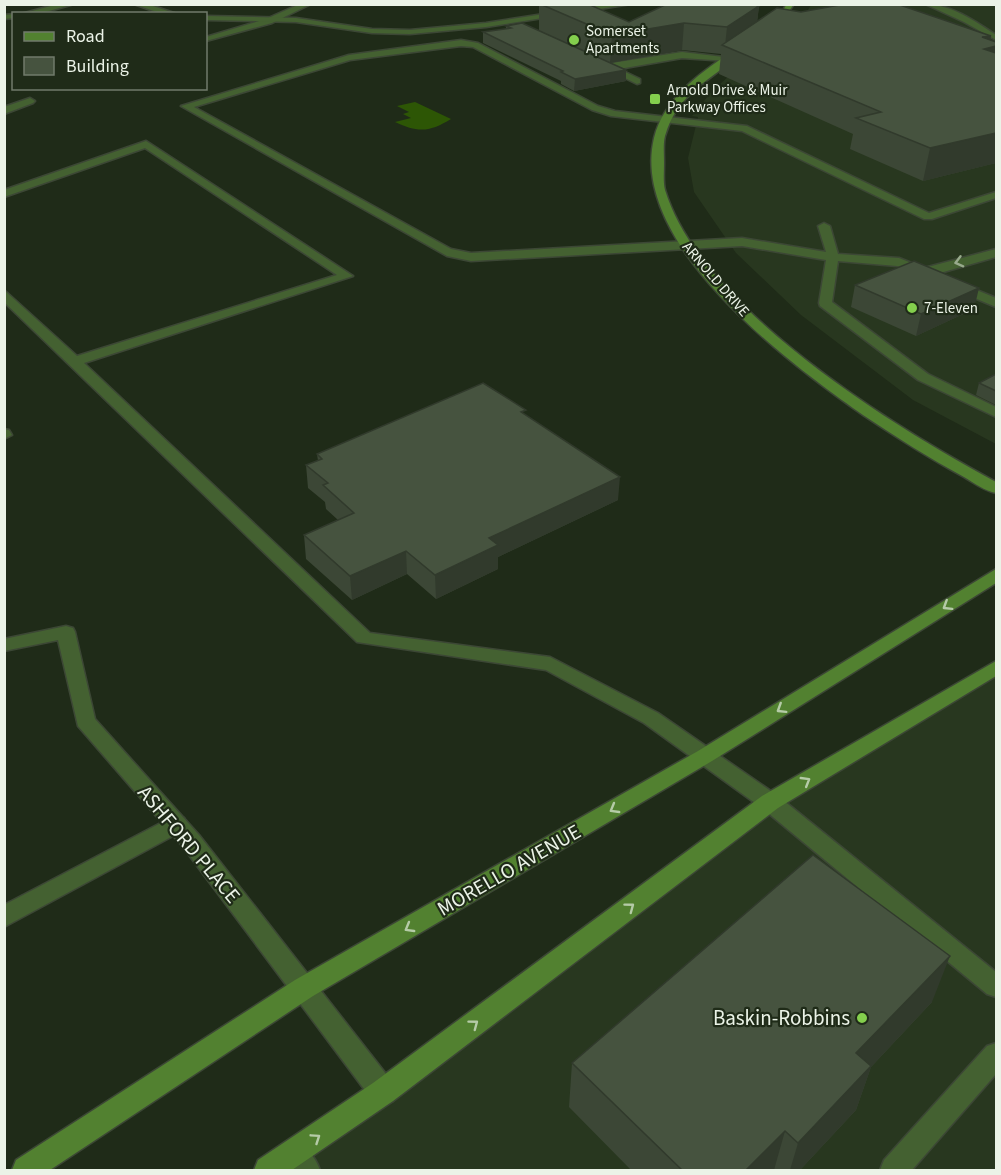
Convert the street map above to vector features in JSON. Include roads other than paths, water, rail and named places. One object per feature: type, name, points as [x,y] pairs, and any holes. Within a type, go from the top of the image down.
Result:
[{"type":"street","points":[[33,12],[70,4]]},
{"type":"street","points":[[137,4],[166,12]]},
{"type":"street","points":[[207,39],[269,21],[308,4]]},
{"type":"street","points":[[207,18],[296,20],[372,31],[410,32],[486,25],[628,4]]},
{"type":"street","points":[[762,37],[778,24],[791,4]]},
{"type":"street","points":[[928,4],[968,20],[996,38]]},
{"type":"street","points":[[522,27],[531,31]]},
{"type":"street","points":[[996,195],[928,217],[744,128],[614,114],[595,108],[475,45],[461,43],[349,58],[186,106],[447,252],[471,258],[742,242],[833,257],[899,262],[996,303]]},
{"type":"street","name":"ARNOLD DRIVE","points":[[745,47],[691,86],[666,120],[658,142],[658,189],[668,215],[686,246],[741,311],[815,376],[850,400],[996,488]]},
{"type":"street","points":[[610,68],[682,55],[728,58]]},
{"type":"street","points":[[590,59],[637,81]]},
{"type":"street","points":[[4,111],[30,101]]},
{"type":"street","points":[[4,194],[146,144],[347,276],[76,361]]},
{"type":"street","points":[[824,226],[833,257],[825,303],[923,377],[996,413]]},
{"type":"street","points":[[922,272],[996,253]]},
{"type":"street","points":[[4,294],[364,638],[550,664],[651,718],[770,802],[996,986]]},
{"type":"street","name":"MORELLO AVENUE","points":[[26,1170],[304,988],[705,756],[996,575]]},
{"type":"street","name":"ASHFORD PLACE","points":[[4,645],[66,632],[85,721],[176,825],[383,1092]]},
{"type":"street","points":[[268,1170],[299,1162],[383,1092],[770,802],[996,668]]},
{"type":"street","points":[[4,917],[176,825]]},
{"type":"street","points":[[894,1170],[996,1055]]},
{"type":"place","name":"Somerset Apartments","points":[[574,40]]},
{"type":"place","name":"Arnold Drive & Muir Parkway Offices","points":[[655,99]]},
{"type":"place","name":"7-Eleven","points":[[912,308]]},
{"type":"place","name":"Baskin-Robbins","points":[[862,1018]]}]
